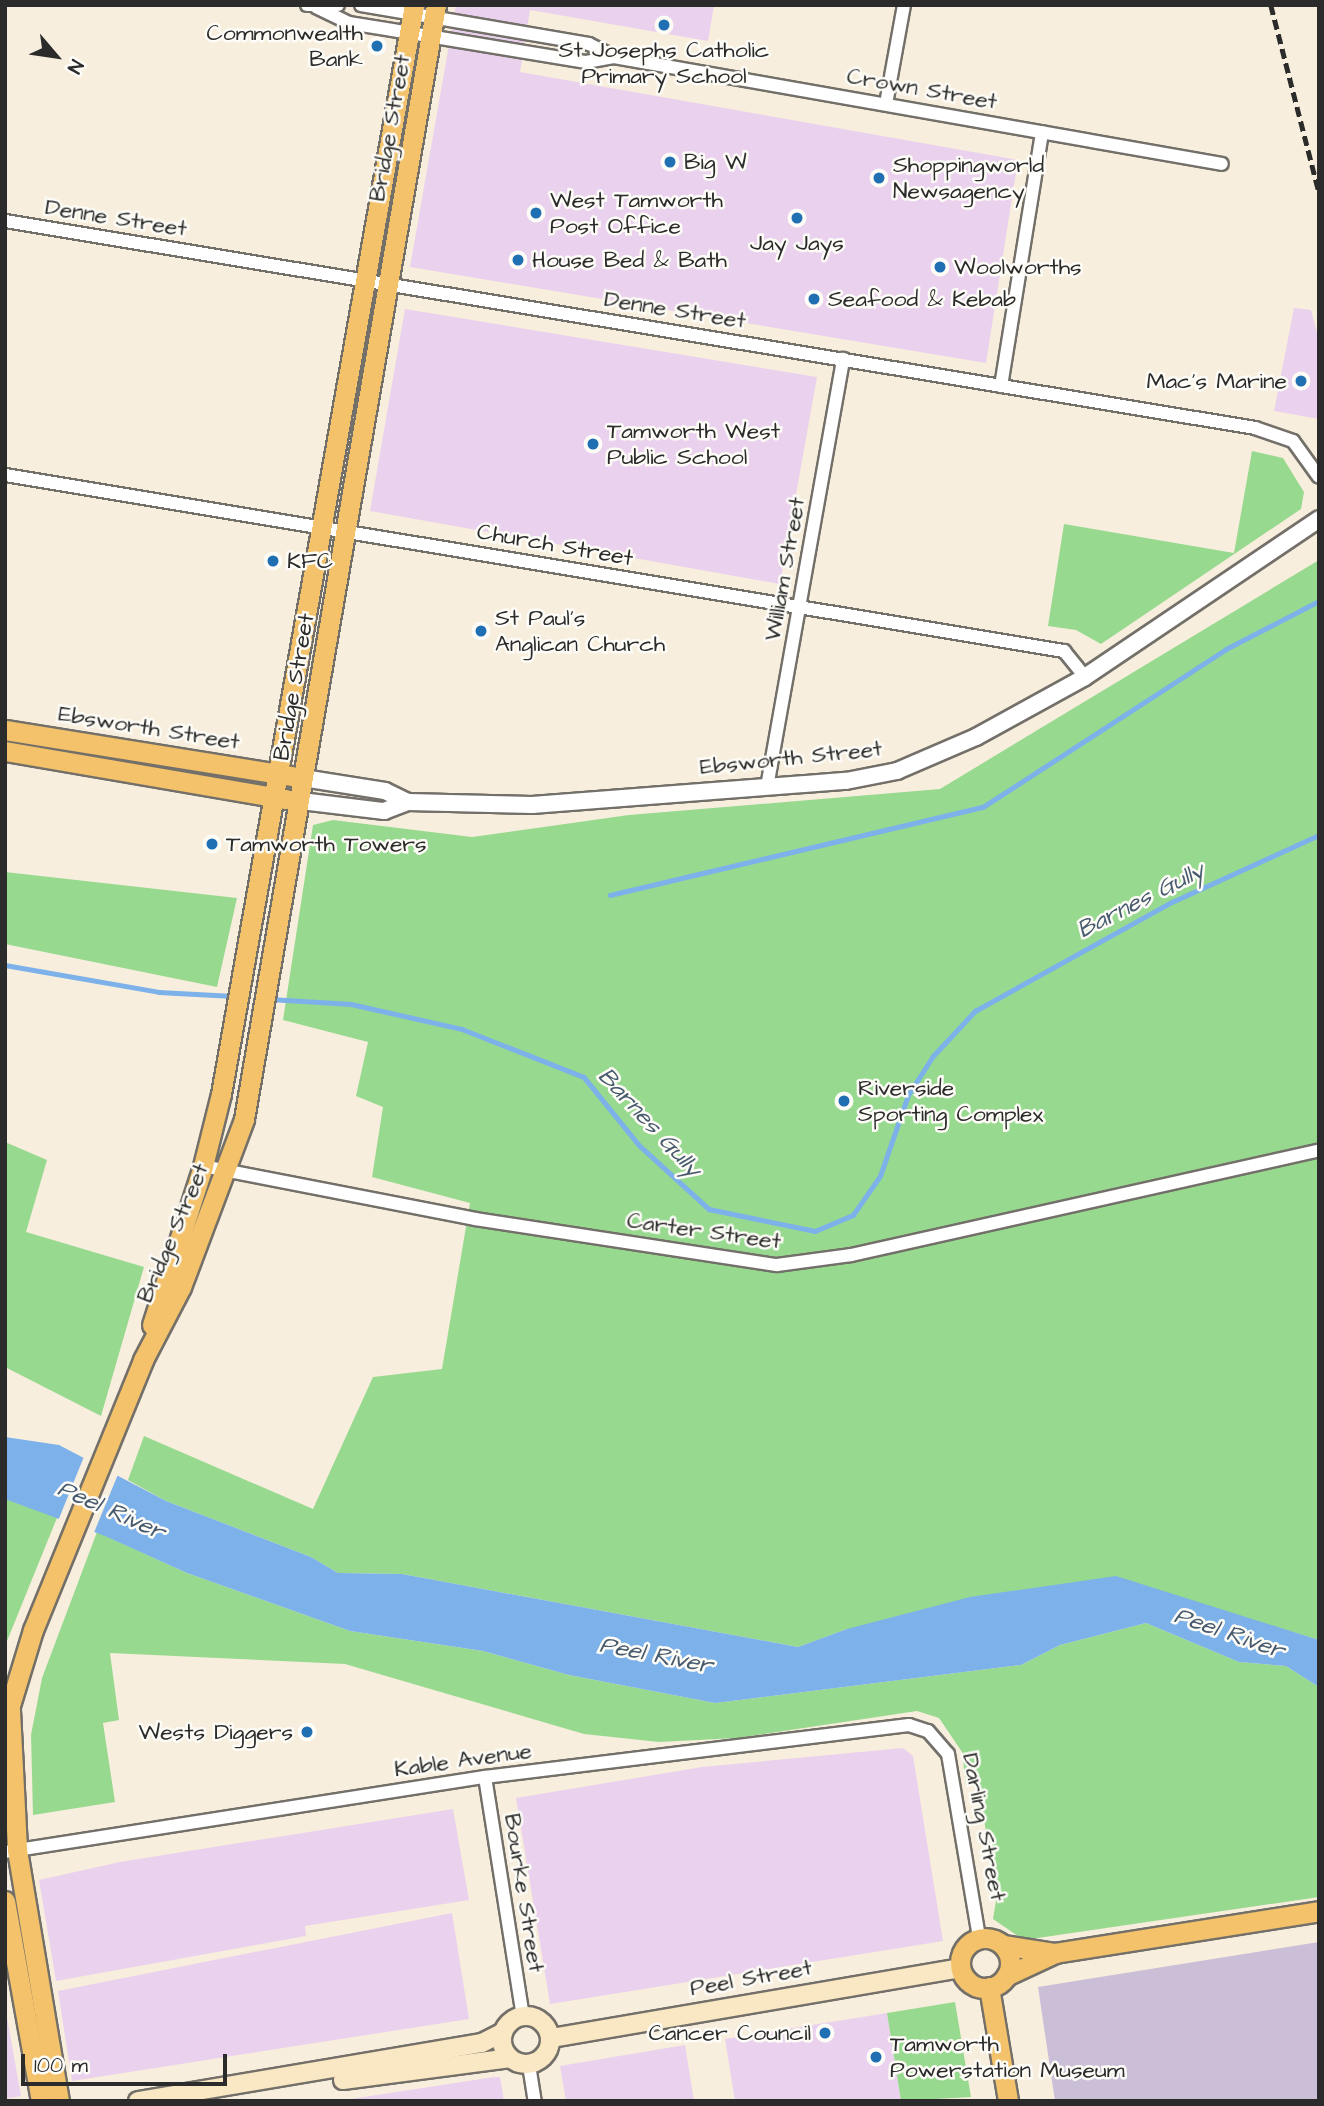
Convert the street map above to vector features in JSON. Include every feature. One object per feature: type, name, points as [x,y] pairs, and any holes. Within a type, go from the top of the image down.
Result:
[{"type":"main road","name":"Bridge Street","points":[[143,1360],[181,1287],[244,1119],[264,1026],[303,778],[435,11]]},
{"type":"main road","name":"Bridge Street","points":[[5,1721],[33,1630],[143,1360],[163,1282],[203,1166],[234,1024],[412,17]]},
{"type":"main road","name":"Ebsworth Street","points":[[5,730],[303,778]]},
{"type":"main road","name":"Ebsworth Street","points":[[5,751],[301,801]]},
{"type":"main road","name":"Bridge Street","points":[[10,1702],[11,1851],[59,2101]]},
{"type":"main road","points":[[5,1901],[41,2101]]},
{"type":"main road","points":[[1055,1953],[1003,1945],[979,1938],[962,1953],[960,1968],[971,1984],[989,1987],[1055,1953],[1319,1911]]},
{"type":"main road","points":[[1003,1945],[1009,1956],[1006,1976]]},
{"type":"main road","name":"Peel Street","points":[[551,2038],[960,1968]]},
{"type":"main road","points":[[989,1987],[1008,2101]]},
{"type":"main road","points":[[138,2101],[482,2043],[502,2033],[523,2016],[544,2024],[551,2038],[547,2052],[529,2064],[509,2058],[213,2101]]},
{"type":"main road","points":[[502,2033],[509,2058]]},
{"type":"street","name":"Crown Street","points":[[312,6],[338,5]]},
{"type":"street","name":"Crown Street","points":[[361,5],[412,17],[431,36],[586,62],[614,57]]},
{"type":"street","points":[[886,104],[904,5]]},
{"type":"street","name":"Crown Street","points":[[312,6],[349,23],[412,17],[435,11],[589,44],[614,57],[1222,163]]},
{"type":"street","points":[[1001,386],[1042,132]]},
{"type":"street","name":"Denne Street","points":[[5,221],[1272,432],[1293,442],[1319,477]]},
{"type":"street","name":"William Street","points":[[767,787],[844,359]]},
{"type":"street","name":"Church Street","points":[[5,475],[1064,651],[1085,677]]},
{"type":"street","name":"Ebsworth Street","points":[[301,801],[384,811],[408,803],[532,805],[846,781],[897,771],[967,741],[1085,677],[1319,519]]},
{"type":"street","name":"Ebsworth Street","points":[[303,778],[386,791],[408,803]]},
{"type":"street","name":"Carter Street","points":[[203,1166],[475,1219],[777,1265],[851,1255],[1319,1150]]},
{"type":"street","name":"Kable Avenue","points":[[11,1851],[485,1777],[895,1725],[928,1731]]},
{"type":"street","name":"Darling Street","points":[[928,1731],[948,1754],[979,1938]]},
{"type":"street","name":"Bourke Street","points":[[485,1777],[523,2016]]},
{"type":"street","points":[[529,2064],[535,2101]]},
{"type":"shaded area","points":[[456,5],[714,5],[708,41],[530,10],[520,72],[1018,160],[986,363],[410,267]]},
{"type":"shaded area","points":[[1294,308],[1311,310],[1319,340],[1319,419],[1274,411]]},
{"type":"shaded area","name":"Tamworth West Public School","points":[[405,309],[817,377],[780,584],[370,511]]},
{"type":"shaded area","points":[[903,1748],[913,1756],[943,1941],[550,2004],[516,1798],[702,1767]]},
{"type":"shaded area","points":[[453,1809],[469,1900],[305,1926],[306,1936],[56,1981],[39,1880],[120,1862]]},
{"type":"shaded area","points":[[452,1913],[469,2019],[72,2081],[58,1991]]},
{"type":"shaded area","points":[[1319,1942],[1319,2101],[1055,2101],[1038,1987]]},
{"type":"shaded area","points":[[5,2006],[21,2096],[5,2099]]},
{"type":"shaded area","points":[[887,2013],[901,2101],[735,2101],[725,2039]]},
{"type":"shaded area","points":[[685,2045],[694,2101],[566,2101],[560,2066]]},
{"type":"shaded area","points":[[494,2077],[500,2077],[504,2101],[338,2101]]},
{"type":"green space","points":[[1252,451],[1283,458],[1304,492],[1301,509],[1101,644],[1076,630],[1048,626],[1064,524],[1234,553]]},
{"type":"green space","name":"Riverside Sporting Complex","points":[[1319,560],[1319,1640],[1239,1616],[847,1629],[798,1647],[402,1574],[338,1573],[311,1557],[166,1501],[128,1480],[144,1436],[313,1509],[373,1377],[442,1369],[470,1203],[372,1177],[383,1107],[356,1096],[368,1042],[283,1020],[313,825],[333,820],[472,837],[629,815],[940,789]]},
{"type":"green space","points":[[5,872],[237,898],[217,987],[5,944]]},
{"type":"green space","points":[[5,1142],[47,1160],[26,1232],[144,1267],[101,1416],[5,1367]]},
{"type":"green space","points":[[5,1485],[63,1503],[5,1646]]},
{"type":"green space","points":[[97,1532],[187,1573],[350,1631],[483,1651],[569,1675],[715,1703],[1021,1665],[1060,1645],[1146,1623],[1239,1662],[1286,1666],[1319,1687],[1319,1897],[1024,1940],[993,1919],[996,1901],[978,1778],[966,1785],[962,1752],[939,1718],[917,1711],[737,1738],[659,1742],[584,1734],[345,1664],[110,1653],[119,1720],[103,1723],[115,1802],[33,1815],[31,1735],[42,1678]]},
{"type":"green space","points":[[955,2002],[971,2097],[901,2101],[887,2013]]},
{"type":"water","name":"Peel River","points":[[5,1437],[59,1445],[166,1501],[311,1557],[338,1573],[402,1574],[798,1647],[847,1629],[970,1597],[1116,1576],[1319,1640],[1319,1687],[1286,1666],[1239,1662],[1146,1623],[1060,1645],[1021,1665],[715,1703],[569,1675],[483,1651],[350,1631],[187,1573],[105,1536],[5,1499]]},
{"type":"pier","points":[[85,1454],[119,1472],[93,1535],[58,1521]]},
{"type":"waterway","points":[[610,895],[983,807],[1226,649],[1319,601]]},
{"type":"waterway","name":"Barnes Gully","points":[[270,999],[351,1004],[462,1029],[584,1077],[639,1145],[709,1209],[815,1231],[853,1215],[880,1176],[908,1095],[933,1056],[975,1011],[1172,902],[1319,835]]},
{"type":"waterway","name":"Barnes Gully","points":[[5,965],[159,992],[233,996]]},
{"type":"railway","points":[[1271,5],[1319,192]]},
{"type":"place","name":"St Josephs Catholic Primary School","points":[[664,25]]},
{"type":"place","name":"Commonwealth Bank","points":[[377,46]]},
{"type":"place","name":"Big W","points":[[670,162]]},
{"type":"place","name":"Shoppingworld Newsagency","points":[[879,178]]},
{"type":"place","name":"West Tamworth Post Office","points":[[536,213]]},
{"type":"place","name":"Jay Jays","points":[[797,218]]},
{"type":"place","name":"House Bed & Bath","points":[[518,260]]},
{"type":"place","name":"Woolworths","points":[[940,267]]},
{"type":"place","name":"Seafood & Kebab","points":[[814,299]]},
{"type":"place","name":"Mac's Marine","points":[[1301,381]]},
{"type":"place","name":"Tamworth West Public School","points":[[593,444]]},
{"type":"place","name":"KFC","points":[[273,561]]},
{"type":"place","name":"St Paul's Anglican Church","points":[[481,631]]},
{"type":"place","name":"Tamworth Towers","points":[[212,844]]},
{"type":"place","name":"Riverside Sporting Complex","points":[[844,1101]]},
{"type":"place","name":"Wests Diggers","points":[[307,1732]]},
{"type":"place","name":"Cancer Council","points":[[825,2033]]},
{"type":"place","name":"Tamworth Powerstation Museum","points":[[876,2057]]}]
